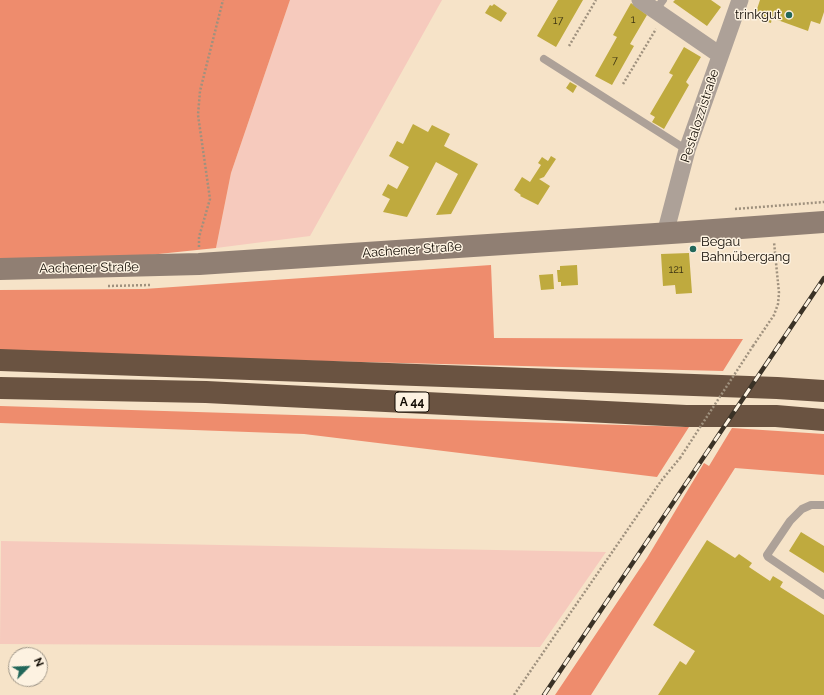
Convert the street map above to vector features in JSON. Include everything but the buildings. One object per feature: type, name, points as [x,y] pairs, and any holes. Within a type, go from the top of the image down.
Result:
[{"type":"highway","name":"A 44","points":[[0,360],[682,384],[824,391]]},
{"type":"highway","name":"A 44","points":[[0,388],[206,392],[686,416],[776,416],[824,420]]},
{"type":"main road","name":"Aachener Straße","points":[[0,269],[199,264],[665,234],[824,222]]},
{"type":"street","points":[[640,0],[660,9],[720,56]]},
{"type":"street","name":"Pestalozzistraße","points":[[665,234],[687,150],[740,0]]},
{"type":"lane","points":[[544,59],[687,150]]},
{"type":"lane","points":[[824,505],[811,505],[802,509],[790,521],[767,555],[824,595]]},
{"type":"path","points":[[199,264],[200,237],[210,199],[198,115],[199,97],[223,0]]},
{"type":"path","points":[[569,46],[596,0]]},
{"type":"path","points":[[623,84],[660,9]]},
{"type":"path","points":[[731,209],[824,202]]},
{"type":"path","points":[[514,695],[661,482],[680,458],[774,315],[778,304],[779,293],[772,226]]},
{"type":"shaded area","points":[[0,0],[290,0],[231,173],[216,248],[120,258],[0,262]]},
{"type":"shaded area","points":[[290,0],[442,0],[310,236],[216,248],[231,173]]},
{"type":"shaded area","points":[[491,265],[494,338],[743,339],[723,371],[0,353],[0,290],[144,289]]},
{"type":"shaded area","points":[[0,406],[689,427],[657,477],[304,434],[0,423]]},
{"type":"shaded area","points":[[732,428],[824,434],[824,475],[735,468],[591,695],[555,695],[647,558],[704,463],[709,466]]},
{"type":"shaded area","points":[[1,541],[606,552],[540,647],[0,644]]},
{"type":"railway","points":[[544,695],[824,278]]},
{"type":"place","name":"trinkgut","points":[[789,15]]},
{"type":"place","name":"Begau Bahnübergang","points":[[693,249]]}]
